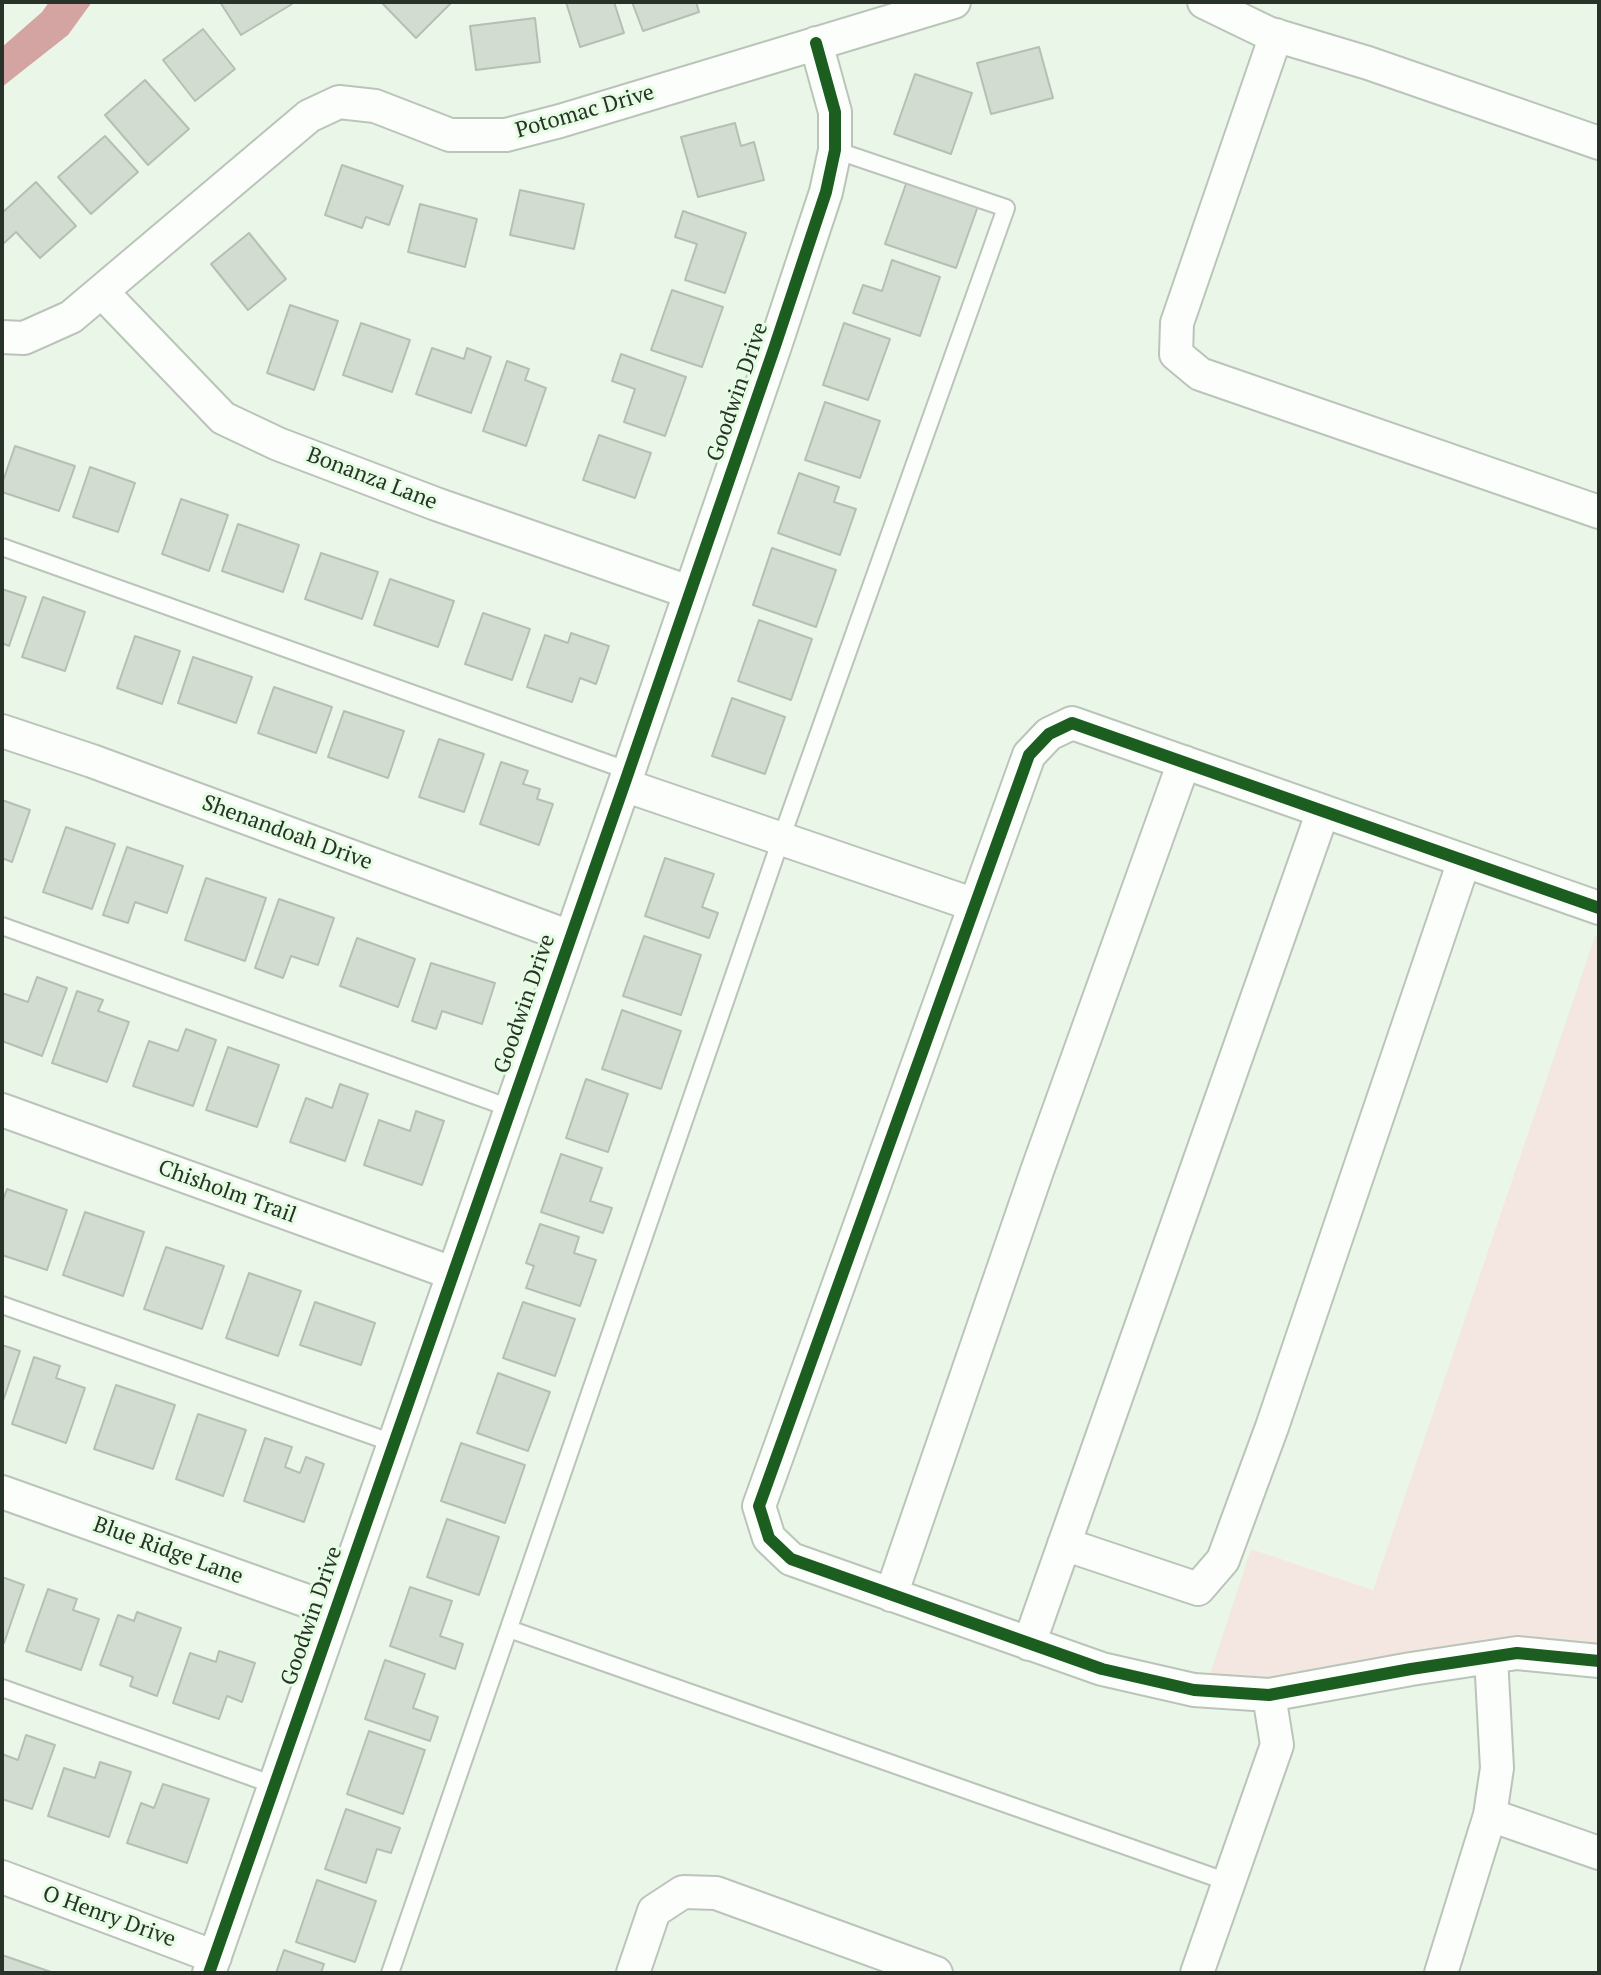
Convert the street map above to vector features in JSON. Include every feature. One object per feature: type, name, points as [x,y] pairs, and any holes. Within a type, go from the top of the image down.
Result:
[{"type":"street","name":"Potomac Drive","points":[[2,337],[24,338],[71,317],[309,116],[339,102],[375,106],[450,135],[506,135],[954,2]]},
{"type":"street","points":[[1204,2],[1276,35],[1368,63],[1599,143]]},
{"type":"street","points":[[1276,35],[1177,323],[1176,354],[1200,374],[1599,512]]},
{"type":"street","name":"Goodwin Drive","points":[[212,1965],[626,778],[826,192],[835,150],[835,112],[816,43]]},
{"type":"street","name":"Bonanza Lane","points":[[102,292],[223,418],[278,444],[436,504],[689,592]]},
{"type":"street","points":[[1599,908],[1072,723],[1049,734],[1029,755],[759,1506],[769,1538],[791,1559],[1102,1669],[1194,1690],[1269,1695],[1517,1653],[1599,1661]]},
{"type":"street","name":"Shenandoah Drive","points":[[2,731],[92,761],[570,937]]},
{"type":"street","points":[[891,1595],[1037,1171],[1184,762]]},
{"type":"street","points":[[626,778],[781,839],[975,905]]},
{"type":"street","points":[[1029,1644],[1323,811]]},
{"type":"street","points":[[1064,1544],[1198,1589],[1223,1560],[1272,1427],[1464,861]]},
{"type":"street","name":"Chisholm Trail","points":[[2,1110],[452,1273]]},
{"type":"street","name":"Blue Ridge Lane","points":[[2,1492],[335,1611]]},
{"type":"street","points":[[1441,1973],[1490,1815],[1497,1768],[1491,1657]]},
{"type":"street","points":[[1197,1973],[1277,1745],[1269,1695]]},
{"type":"street","points":[[1490,1815],[1599,1853]]},
{"type":"street","name":"O Henry Drive","points":[[2,1877],[212,1965]]},
{"type":"street","points":[[633,1973],[654,1911],[683,1892],[716,1893],[936,1973]]},
{"type":"lane","points":[[390,1973],[781,839],[1006,208],[835,150]]},
{"type":"lane","points":[[2,547],[626,778]]},
{"type":"lane","points":[[2,926],[510,1108]]},
{"type":"lane","points":[[2,1305],[393,1443]]},
{"type":"lane","points":[[509,1629],[1228,1882]]},
{"type":"lane","points":[[2,1688],[274,1785]]},
{"type":"shaded area","points":[[49,2],[92,2],[68,35],[2,87],[2,47]]},
{"type":"shaded area","points":[[1595,936],[1599,937],[1599,1651],[1485,1640],[1346,1670],[1272,1680],[1208,1680],[1251,1549],[1373,1590]]},
{"type":"building","points":[[220,2],[291,2],[292,4],[241,35]]},
{"type":"building","points":[[381,2],[452,2],[416,38]]},
{"type":"building","points":[[566,2],[614,2],[624,33],[580,47]]},
{"type":"building","points":[[632,2],[696,2],[699,12],[643,31]]},
{"type":"building","points":[[535,18],[540,62],[476,70],[470,26]]},
{"type":"building","points":[[203,29],[235,69],[195,101],[163,60]]},
{"type":"building","points":[[1039,47],[1053,98],[991,114],[977,63]]},
{"type":"building","points":[[915,74],[972,93],[951,154],[894,134]]},
{"type":"building","points":[[145,80],[189,129],[148,165],[105,115]]},
{"type":"building","points":[[735,123],[741,146],[754,142],[764,180],[698,197],[681,137]]},
{"type":"building","points":[[105,136],[138,172],[91,214],[58,177]]},
{"type":"building","points":[[342,165],[403,186],[389,225],[366,217],[362,228],[325,215]]},
{"type":"building","points":[[907,181],[978,206],[956,268],[885,244]]},
{"type":"building","points":[[36,182],[76,226],[40,258],[16,232],[2,245],[2,213]]},
{"type":"building","points":[[520,190],[584,204],[574,249],[510,235]]},
{"type":"building","points":[[420,204],[477,219],[465,267],[408,252]]},
{"type":"building","points":[[683,211],[746,233],[725,293],[685,280],[697,244],[675,237]]},
{"type":"building","points":[[249,233],[286,279],[248,310],[211,264]]},
{"type":"building","points":[[892,260],[940,277],[920,336],[853,313],[863,285],[882,291]]},
{"type":"building","points":[[672,290],[723,307],[702,367],[651,350]]},
{"type":"building","points":[[290,305],[338,321],[314,390],[267,373]]},
{"type":"building","points":[[361,323],[410,340],[392,392],[343,375]]},
{"type":"building","points":[[844,323],[890,339],[868,400],[823,385]]},
{"type":"building","points":[[432,348],[464,359],[467,348],[491,357],[471,413],[416,394]]},
{"type":"building","points":[[621,354],[686,377],[665,436],[624,422],[635,389],[612,381]]},
{"type":"building","points":[[507,361],[529,369],[525,380],[546,388],[526,446],[483,431]]},
{"type":"building","points":[[825,402],[880,421],[860,478],[805,460]]},
{"type":"building","points":[[599,435],[651,453],[635,498],[583,480]]},
{"type":"building","points":[[15,446],[75,466],[59,511],[2,492]]},
{"type":"building","points":[[90,467],[135,483],[118,532],[73,517]]},
{"type":"building","points":[[799,473],[839,487],[834,502],[856,509],[840,555],[778,533]]},
{"type":"building","points":[[181,499],[228,515],[209,571],[162,554]]},
{"type":"building","points":[[238,524],[299,545],[283,592],[222,571]]},
{"type":"building","points":[[772,548],[836,570],[816,627],[753,605]]},
{"type":"building","points":[[321,553],[378,572],[362,619],[305,599]]},
{"type":"building","points":[[390,579],[454,601],[438,647],[374,625]]},
{"type":"building","points":[[2,589],[26,597],[9,646],[2,643]]},
{"type":"building","points":[[43,597],[85,612],[65,671],[22,657]]},
{"type":"building","points":[[483,613],[530,629],[512,680],[465,664]]},
{"type":"building","points":[[759,620],[812,639],[791,700],[738,681]]},
{"type":"building","points":[[571,633],[609,646],[596,684],[580,678],[572,702],[527,687],[545,635],[568,643]]},
{"type":"building","points":[[135,636],[180,651],[162,704],[117,688]]},
{"type":"building","points":[[193,657],[252,677],[236,723],[178,703]]},
{"type":"building","points":[[274,687],[332,707],[316,753],[258,733]]},
{"type":"building","points":[[732,698],[785,717],[765,774],[712,756]]},
{"type":"building","points":[[344,711],[404,731],[388,778],[328,757]]},
{"type":"building","points":[[439,739],[484,754],[464,812],[419,797]]},
{"type":"building","points":[[501,762],[528,771],[523,784],[540,789],[537,799],[553,804],[539,845],[480,824]]},
{"type":"building","points":[[2,800],[30,810],[12,862],[2,858]]},
{"type":"building","points":[[66,827],[115,844],[92,909],[43,892]]},
{"type":"building","points":[[127,847],[183,866],[167,913],[135,902],[128,923],[103,915]]},
{"type":"building","points":[[665,858],[714,874],[702,907],[718,913],[709,938],[645,916]]},
{"type":"building","points":[[206,878],[266,898],[245,961],[185,940]]},
{"type":"building","points":[[279,899],[334,918],[318,965],[291,956],[283,978],[255,968]]},
{"type":"building","points":[[644,936],[701,955],[681,1015],[623,996]]},
{"type":"building","points":[[357,938],[415,959],[398,1007],[340,986]]},
{"type":"building","points":[[431,963],[495,983],[482,1024],[442,1011],[436,1029],[412,1021]]},
{"type":"building","points":[[37,977],[67,988],[42,1056],[2,1041],[2,993],[28,1002]]},
{"type":"building","points":[[77,991],[103,1000],[98,1011],[129,1022],[107,1082],[52,1063]]},
{"type":"building","points":[[622,1010],[681,1031],[661,1089],[602,1069]]},
{"type":"building","points":[[186,1029],[216,1040],[193,1106],[133,1086],[149,1041],[178,1051]]},
{"type":"building","points":[[228,1047],[279,1065],[257,1127],[206,1110]]},
{"type":"building","points":[[586,1079],[628,1094],[608,1152],[566,1138]]},
{"type":"building","points":[[340,1084],[368,1094],[345,1161],[290,1142],[306,1098],[332,1108]]},
{"type":"building","points":[[416,1111],[444,1121],[422,1185],[364,1165],[379,1120],[410,1131]]},
{"type":"building","points":[[561,1154],[602,1168],[590,1201],[612,1208],[603,1233],[541,1212]]},
{"type":"building","points":[[7,1189],[67,1210],[47,1270],[2,1255],[2,1203]]},
{"type":"building","points":[[85,1212],[144,1232],[123,1296],[63,1275]]},
{"type":"building","points":[[540,1224],[579,1237],[574,1253],[596,1260],[580,1306],[526,1288],[534,1266],[526,1263]]},
{"type":"building","points":[[166,1247],[224,1266],[202,1329],[144,1309]]},
{"type":"building","points":[[249,1273],[301,1291],[278,1356],[226,1338]]},
{"type":"building","points":[[315,1302],[375,1323],[361,1365],[300,1345]]},
{"type":"building","points":[[523,1302],[575,1319],[555,1376],[503,1358]]},
{"type":"building","points":[[2,1345],[20,1351],[2,1404]]},
{"type":"building","points":[[34,1357],[60,1366],[56,1378],[85,1388],[66,1443],[12,1424]]},
{"type":"building","points":[[498,1373],[550,1392],[528,1451],[477,1433]]},
{"type":"building","points":[[116,1385],[175,1405],[153,1469],[94,1449]]},
{"type":"building","points":[[198,1414],[246,1430],[223,1496],[176,1479]]},
{"type":"building","points":[[265,1438],[292,1447],[285,1467],[300,1473],[306,1457],[324,1464],[304,1522],[244,1501]]},
{"type":"building","points":[[461,1443],[525,1465],[505,1523],[441,1501]]},
{"type":"building","points":[[447,1519],[499,1537],[479,1595],[427,1577]]},
{"type":"building","points":[[2,1577],[24,1585],[4,1643],[2,1642]]},
{"type":"building","points":[[410,1587],[452,1601],[440,1636],[463,1644],[455,1669],[390,1646]]},
{"type":"building","points":[[48,1589],[77,1599],[73,1610],[99,1619],[81,1670],[26,1651]]},
{"type":"building","points":[[137,1612],[181,1628],[157,1696],[130,1686],[133,1677],[100,1665],[118,1615],[134,1621]]},
{"type":"building","points":[[219,1651],[255,1663],[242,1702],[227,1696],[219,1719],[173,1703],[190,1653],[216,1662]]},
{"type":"building","points":[[385,1660],[425,1674],[413,1708],[438,1717],[430,1741],[365,1719]]},
{"type":"building","points":[[369,1731],[425,1750],[403,1814],[347,1794]]},
{"type":"building","points":[[26,1735],[55,1745],[32,1809],[2,1799],[2,1754],[18,1760]]},
{"type":"building","points":[[100,1762],[131,1772],[109,1837],[48,1816],[64,1768],[95,1778]]},
{"type":"building","points":[[163,1784],[209,1799],[187,1863],[127,1843],[141,1803],[154,1808]]},
{"type":"building","points":[[346,1809],[400,1828],[391,1853],[377,1849],[366,1883],[325,1869]]},
{"type":"building","points":[[317,1880],[376,1901],[355,1962],[296,1942]]},
{"type":"building","points":[[284,1950],[324,1964],[321,1973],[276,1973]]},
{"type":"building","points":[[2,1955],[51,1972],[51,1973],[2,1973]]},
{"type":"cycle path","points":[[209,1973],[624,785],[826,192],[835,150],[835,112],[816,43]]},
{"type":"cycle path","points":[[1599,908],[1072,723],[1049,734],[1029,755],[759,1506],[769,1538],[791,1559],[1102,1669],[1194,1690],[1269,1695],[1517,1653],[1599,1661]]}]
